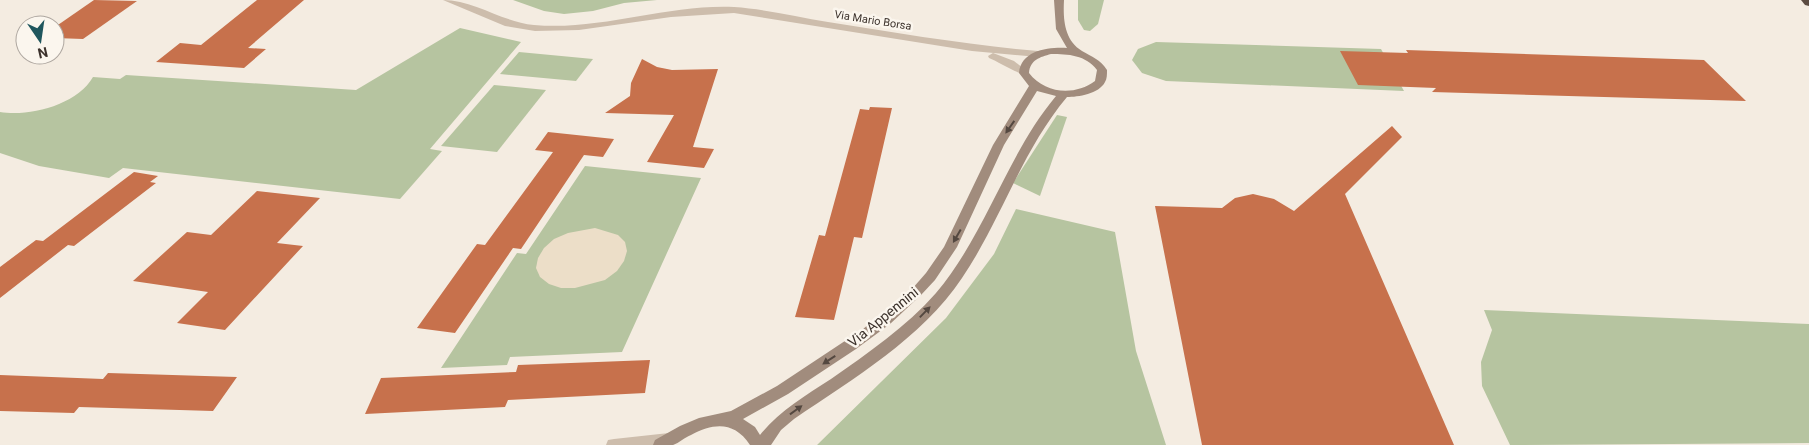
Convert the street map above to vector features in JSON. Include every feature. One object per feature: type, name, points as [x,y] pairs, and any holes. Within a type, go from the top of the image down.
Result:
[{"type":"street","name":"Via Mario Borsa","points":[[448,0],[508,24],[535,28],[579,27],[672,14],[734,10],[972,48],[1039,54]]},
{"type":"street","points":[[1059,0],[1059,27],[1067,44],[1078,53],[1095,62],[1102,70],[1103,76],[1100,82],[1092,89],[1064,94],[1049,91],[1035,85],[1024,73],[1025,64],[1051,42],[1059,27]]},
{"type":"street","name":"Via Mario Borsa","points":[[972,48],[1002,59],[1024,73]]},
{"type":"street","points":[[1039,54],[1061,51],[1078,53]]},
{"type":"street","name":"Via Appennini","points":[[614,445],[665,442],[694,425],[724,420],[748,411],[839,353],[877,326],[906,302],[942,261],[967,218],[994,153],[1035,85]]},
{"type":"street","name":"Via Appennini","points":[[762,445],[776,426],[789,415],[887,345],[916,321],[938,297],[956,276],[971,253],[1014,164],[1050,109],[1064,94]]},
{"type":"street","points":[[724,420],[746,428],[758,445]]},
{"type":"green space","points":[[513,0],[657,0],[624,3],[593,11],[564,14],[544,11]]},
{"type":"green space","points":[[1078,0],[1104,0],[1098,24],[1090,31],[1084,30],[1078,20]]},
{"type":"green space","points":[[460,28],[521,42],[430,149],[442,151],[400,199],[123,168],[109,178],[39,166],[0,153],[0,112],[25,113],[51,107],[76,95],[86,87],[93,77],[120,79],[126,75],[356,90]]},
{"type":"green space","points":[[1156,42],[1381,49],[1404,91],[1166,81],[1142,73],[1132,60],[1138,49]]},
{"type":"green space","points":[[519,52],[593,59],[576,81],[500,74]]},
{"type":"green space","points":[[494,85],[546,90],[497,152],[441,146]]},
{"type":"green space","points":[[1057,115],[1067,117],[1040,196],[1013,183]]},
{"type":"green space","points":[[585,166],[701,178],[622,352],[510,357],[507,365],[441,368],[517,253],[526,254]]},
{"type":"green space","points":[[1016,209],[1115,232],[1136,351],[1166,445],[817,445],[946,318],[994,254]]},
{"type":"green space","points":[[1484,310],[1809,324],[1809,443],[1510,445],[1482,386],[1481,362],[1492,330]]},
{"type":"shaded area","points":[[595,228],[618,235],[625,242],[627,251],[624,261],[617,271],[605,280],[575,288],[561,288],[549,284],[540,277],[536,268],[538,258],[544,248],[554,239],[568,233]]},
{"type":"building","points":[[94,0],[137,1],[83,39],[65,38],[65,20]]},
{"type":"building","points":[[257,0],[304,0],[248,48],[266,49],[244,68],[156,62],[180,43],[201,45]]},
{"type":"building","points":[[1406,50],[1704,60],[1746,101],[1432,92],[1436,88],[1358,85],[1340,51],[1408,53]]},
{"type":"building","points":[[642,59],[657,67],[672,70],[718,69],[693,147],[714,149],[704,168],[647,162],[674,115],[605,113],[630,96],[631,83]]},
{"type":"building","points":[[870,107],[892,108],[862,238],[854,237],[834,320],[795,317],[819,235],[825,236],[860,109],[869,110]]},
{"type":"building","points":[[1392,126],[1402,137],[1345,194],[1454,445],[1202,445],[1155,206],[1222,208],[1235,198],[1253,194],[1274,199],[1294,211]]},
{"type":"building","points":[[548,132],[614,139],[603,157],[584,155],[521,249],[513,248],[455,333],[417,328],[477,244],[485,245],[553,152],[535,150]]},
{"type":"building","points":[[134,172],[158,176],[150,182],[156,183],[74,246],[68,245],[0,298],[0,267],[36,240],[43,241]]},
{"type":"building","points":[[257,191],[320,198],[277,243],[303,246],[225,330],[177,323],[208,292],[133,281],[187,232],[211,235]]},
{"type":"building","points":[[650,360],[645,393],[508,400],[505,407],[365,414],[381,378],[516,372],[518,365]]},
{"type":"building","points":[[108,373],[237,377],[213,411],[79,407],[74,413],[0,411],[0,375],[103,379]]}]
